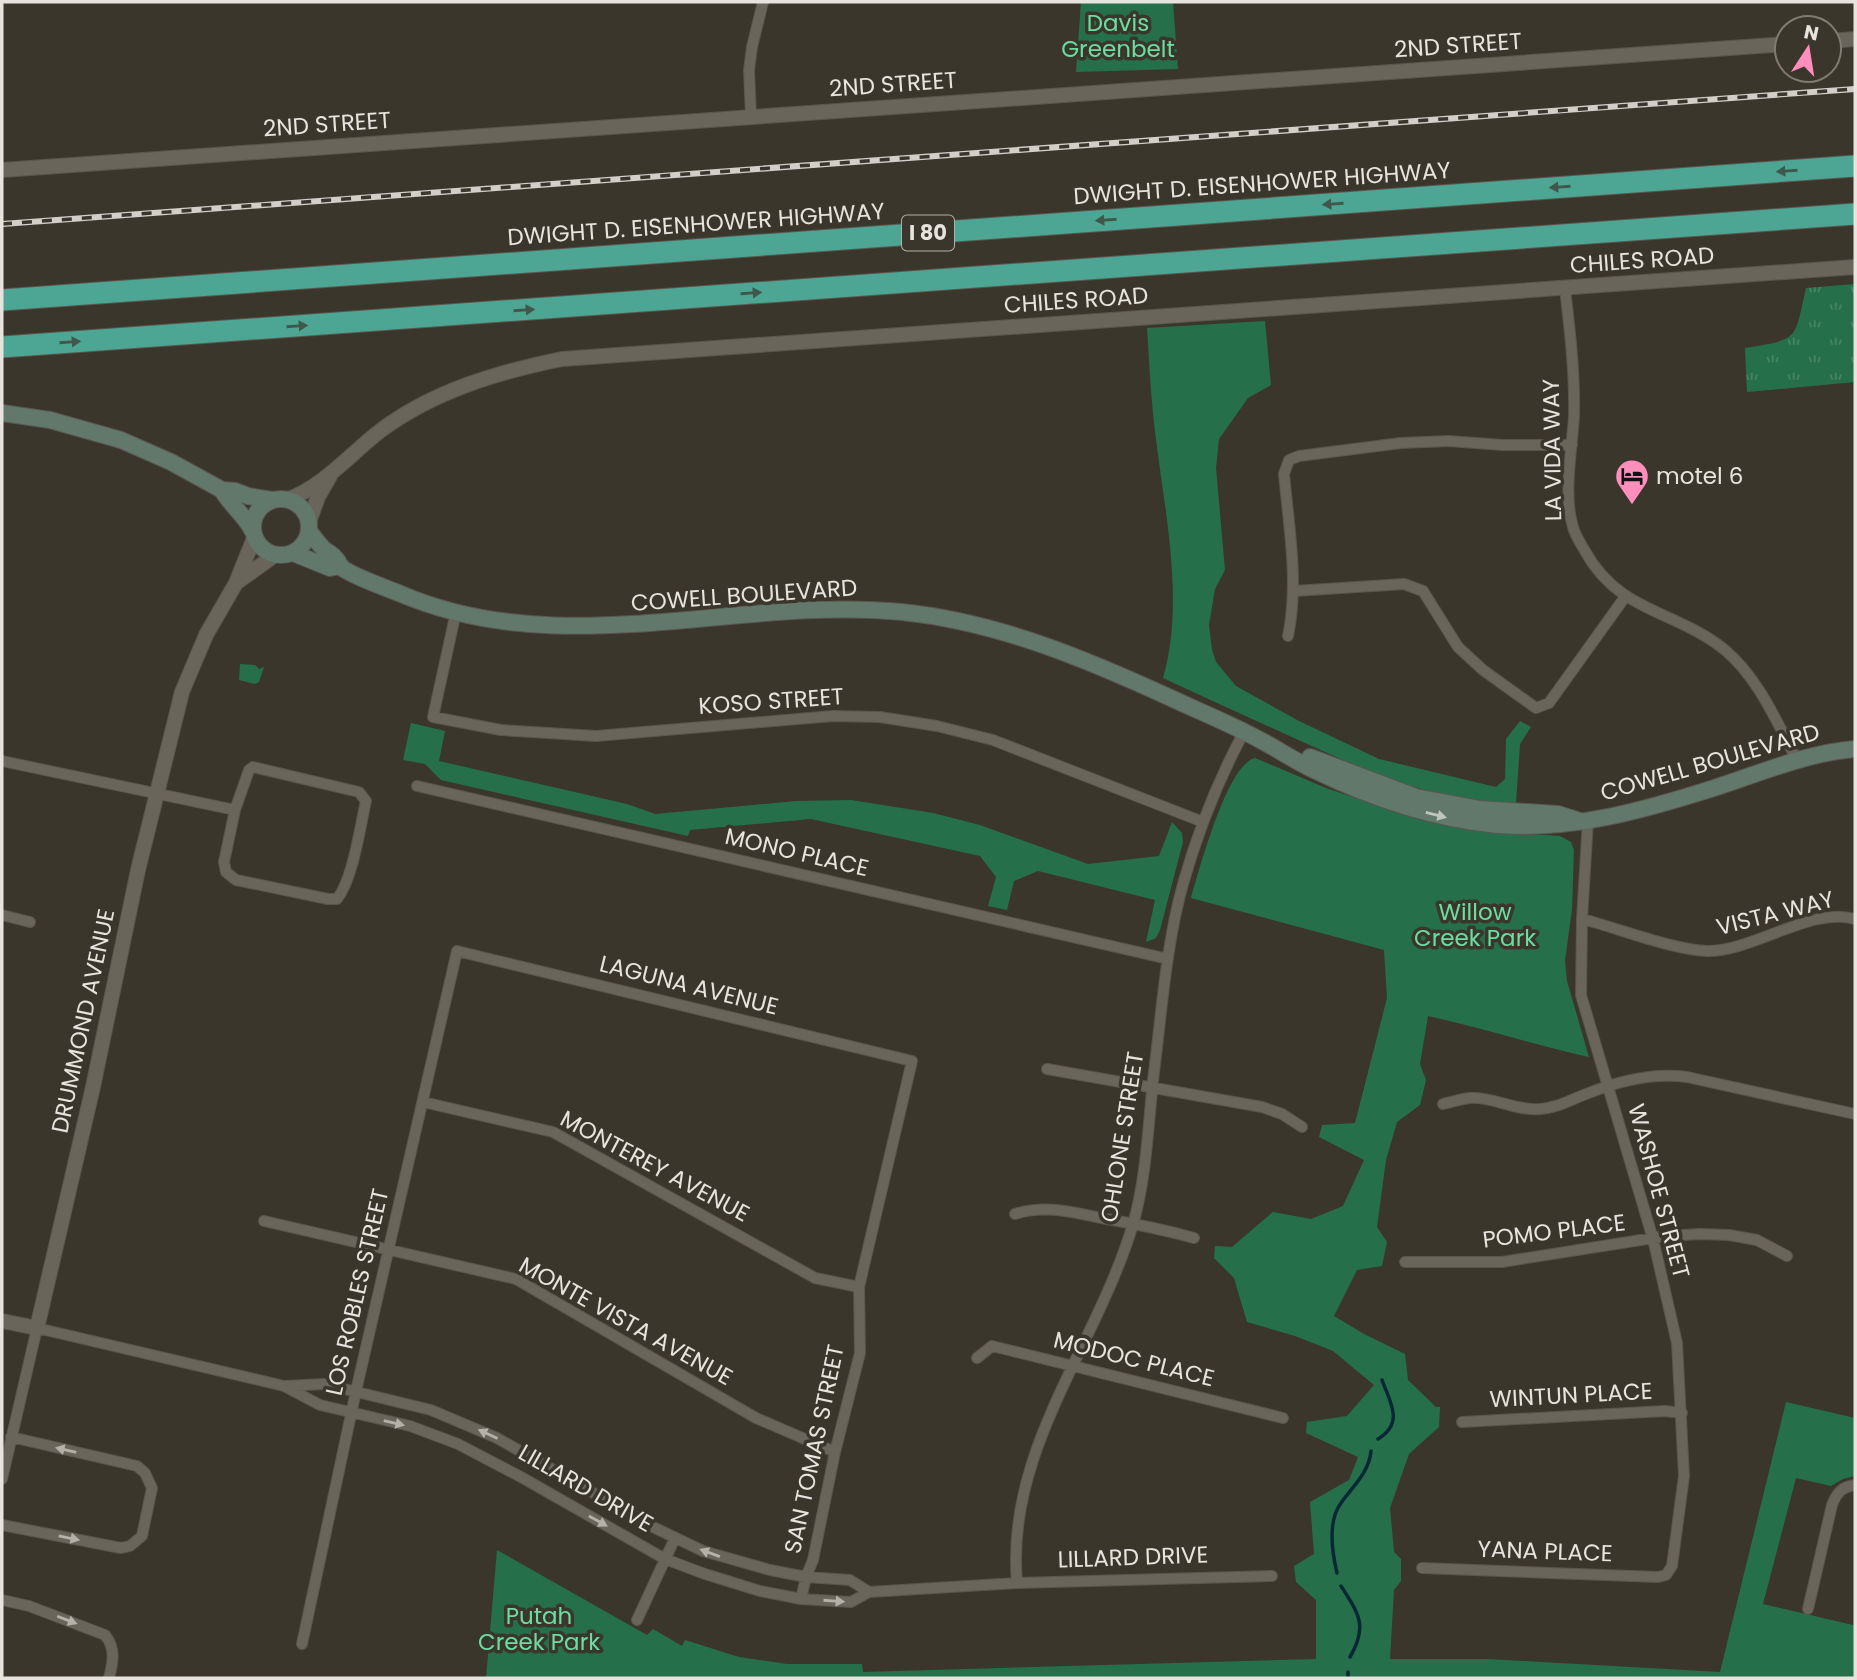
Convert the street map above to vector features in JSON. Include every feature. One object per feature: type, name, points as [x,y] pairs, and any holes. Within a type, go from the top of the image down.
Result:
[{"type":"highway","name":"DWIGHT D. EISENHOWER HIGHWAY","points":[[2,300],[1855,166]]},
{"type":"highway","name":"I 80","points":[[2,346],[1855,214]]},
{"type":"main road","points":[[2,412],[50,420],[121,440],[172,462],[222,490],[299,506],[309,526],[301,548],[293,553],[275,555],[259,546],[241,512],[228,502],[222,490]]},
{"type":"main road","points":[[253,534],[257,511],[279,500]]},
{"type":"main road","name":"COWELL BOULEVARD","points":[[309,526],[319,544],[336,556],[341,566]]},
{"type":"main road","name":"COWELL BOULEVARD","points":[[293,553],[330,568],[341,566],[414,599],[456,612],[505,621],[584,628],[794,610],[852,608],[960,621],[1057,649],[1109,669],[1261,740],[1416,797],[1493,811],[1558,814],[1583,820],[1632,811],[1699,793],[1830,751],[1855,749]]},
{"type":"street","points":[[751,117],[749,70],[763,2]]},
{"type":"street","name":"2ND STREET","points":[[2,170],[1773,45]]},
{"type":"street","name":"CHILES ROAD","points":[[331,474],[382,430],[418,407],[469,384],[516,368],[562,359],[1855,267]]},
{"type":"street","name":"LA VIDA WAY","points":[[1565,289],[1574,390],[1570,502],[1573,527],[1592,564],[1606,583],[1625,597],[1691,626],[1725,651],[1754,681],[1797,760]]},
{"type":"street","points":[[1288,636],[1294,591],[1284,474],[1289,460],[1299,456],[1401,443],[1449,441],[1502,445],[1572,445]]},
{"type":"street","points":[[279,500],[300,495],[331,474]]},
{"type":"street","points":[[309,526],[313,507],[331,474]]},
{"type":"street","name":"DRUMMOND AVENUE","points":[[2,1479],[93,1087],[138,870],[181,692],[206,635],[236,583],[253,534]]},
{"type":"street","name":"DRUMMOND AVENUE","points":[[236,583],[275,555]]},
{"type":"street","points":[[1294,591],[1404,584],[1414,586],[1423,591],[1458,647],[1483,670],[1535,708],[1549,703],[1625,597]]},
{"type":"street","name":"KOSO STREET","points":[[456,612],[433,717],[500,730],[596,736],[832,716],[880,717],[937,726],[993,740],[1203,822]]},
{"type":"street","name":"OHLONE STREET","points":[[1017,1583],[1016,1537],[1035,1450],[1105,1296],[1133,1223],[1144,1159],[1168,959],[1183,885],[1203,822],[1244,732]]},
{"type":"street","points":[[2,761],[235,810]]},
{"type":"street","points":[[253,768],[359,792],[366,800],[343,892],[337,899],[236,880],[226,872],[224,862],[235,810],[249,770],[253,768]]},
{"type":"street","name":"MONO PLACE","points":[[417,786],[1168,959]]},
{"type":"street","name":"WASHOE STREET","points":[[1583,820],[1581,995],[1653,1239],[1677,1343],[1684,1476],[1672,1566],[1666,1574]]},
{"type":"street","points":[[2,915],[30,922]]},
{"type":"street","name":"VISTA WAY","points":[[1582,919],[1688,949],[1709,951],[1730,948],[1836,916],[1855,919]]},
{"type":"street","name":"LAGUNA AVENUE","points":[[457,951],[912,1060]]},
{"type":"street","name":"LOS ROBLES STREET","points":[[302,1644],[351,1413],[457,951]]},
{"type":"street","name":"SAN TOMAS STREET","points":[[801,1599],[813,1560],[835,1452],[860,1353],[859,1287],[912,1060]]},
{"type":"street","points":[[1047,1069],[1262,1107],[1282,1114],[1302,1127]]},
{"type":"street","points":[[1443,1104],[1471,1098],[1539,1109],[1559,1106],[1589,1093],[1644,1076],[1665,1074],[1855,1114]]},
{"type":"street","name":"MONTEREY AVENUE","points":[[423,1102],[553,1132],[815,1278],[859,1287]]},
{"type":"street","points":[[1014,1214],[1031,1209],[1053,1208],[1194,1238]]},
{"type":"street","name":"MONTE VISTA AVENUE","points":[[264,1221],[516,1279],[756,1418],[835,1452]]},
{"type":"street","name":"POMO PLACE","points":[[1405,1262],[1502,1262],[1667,1236],[1729,1235],[1757,1240],[1787,1256]]},
{"type":"street","name":"LILLARD DRIVE","points":[[2,1321],[284,1386],[320,1405],[429,1432],[480,1454],[665,1559],[760,1591],[801,1599],[851,1602],[869,1592],[1017,1583],[1272,1576]]},
{"type":"street","name":"MODOC PLACE","points":[[977,1358],[992,1346],[1283,1418]]},
{"type":"street","name":"LILLARD DRIVE","points":[[284,1386],[324,1384],[405,1403],[456,1419],[532,1457],[675,1538],[735,1561],[806,1577],[850,1580],[869,1592]]},
{"type":"street","name":"WINTUN PLACE","points":[[1462,1422],[1682,1413]]},
{"type":"street","points":[[2,1525],[121,1548],[130,1546],[142,1536],[152,1488],[145,1473],[137,1466],[11,1437]]},
{"type":"street","points":[[521,1477],[532,1457]]},
{"type":"street","points":[[1808,1609],[1832,1505],[1840,1490],[1845,1486],[1855,1485]]},
{"type":"street","points":[[637,1620],[675,1538]]},
{"type":"street","points":[[729,1582],[735,1561]]},
{"type":"street","name":"YANA PLACE","points":[[1422,1568],[1658,1577],[1666,1574]]},
{"type":"street","points":[[2,1600],[29,1606],[105,1635],[111,1642],[113,1652],[109,1678]]},
{"type":"green space","name":"Davis Greenbelt","points":[[1081,2],[1173,2],[1178,69],[1076,72]]},
{"type":"green space","points":[[1855,284],[1855,382],[1747,392],[1745,348],[1776,342],[1792,334],[1806,288]]},
{"type":"green space","points":[[1265,321],[1271,385],[1248,398],[1219,439],[1216,468],[1225,570],[1215,589],[1209,625],[1216,662],[1236,686],[1299,721],[1379,759],[1496,787],[1505,779],[1506,739],[1520,721],[1531,727],[1520,744],[1516,803],[1458,798],[1402,783],[1321,750],[1163,678],[1170,647],[1172,580],[1153,413],[1147,328]]},
{"type":"green space","points":[[240,664],[255,665],[259,669],[264,667],[259,682],[255,684],[239,680]]},
{"type":"green space","points":[[411,723],[445,731],[439,761],[627,804],[655,814],[796,801],[851,800],[933,813],[980,825],[1088,864],[1159,856],[1172,822],[1182,833],[1183,842],[1160,930],[1156,938],[1146,942],[1155,900],[1038,871],[1014,881],[1007,910],[988,906],[996,877],[980,856],[811,819],[690,830],[688,836],[441,780],[425,764],[403,760]]},
{"type":"green space","points":[[1255,758],[1326,788],[1410,816],[1485,831],[1560,836],[1571,842],[1574,850],[1572,909],[1565,961],[1567,981],[1589,1057],[1428,1016],[1420,1064],[1426,1080],[1420,1105],[1397,1122],[1386,1160],[1377,1227],[1387,1242],[1382,1266],[1357,1270],[1334,1316],[1405,1354],[1408,1380],[1436,1407],[1440,1407],[1439,1427],[1409,1454],[1390,1508],[1394,1552],[1401,1559],[1401,1581],[1394,1590],[1390,1659],[1487,1659],[1720,1672],[1786,1402],[1855,1418],[1855,1476],[1831,1486],[1796,1478],[1763,1604],[1853,1625],[1855,1619],[1855,1678],[486,1678],[497,1550],[647,1635],[653,1629],[682,1646],[685,1640],[739,1657],[787,1664],[862,1664],[863,1672],[1316,1659],[1316,1600],[1296,1582],[1294,1566],[1314,1554],[1310,1502],[1349,1480],[1358,1457],[1306,1433],[1307,1422],[1347,1416],[1374,1385],[1333,1351],[1247,1322],[1234,1278],[1214,1258],[1215,1246],[1232,1247],[1273,1212],[1311,1219],[1343,1206],[1364,1160],[1319,1137],[1322,1125],[1355,1123],[1387,998],[1384,950],[1191,898],[1207,843],[1225,798],[1234,779],[1245,765]]},
{"type":"waterway","points":[[1378,1439],[1386,1433],[1393,1420],[1392,1405],[1382,1380]]},
{"type":"waterway","points":[[1337,1573],[1332,1547],[1334,1519],[1341,1503],[1364,1473],[1371,1451]]},
{"type":"waterway","points":[[1341,1586],[1359,1620],[1359,1637],[1350,1657]]},
{"type":"waterway","points":[[1348,1672],[1348,1678]]},
{"type":"railway","points":[[2,224],[1855,89]]},
{"type":"place","name":"motel 6","points":[[1632,506]]},
{"type":"park label","name":"Willow Creek Park","points":[[1475,925]]},
{"type":"park label","name":"Putah Creek Park","points":[[539,1629]]}]
